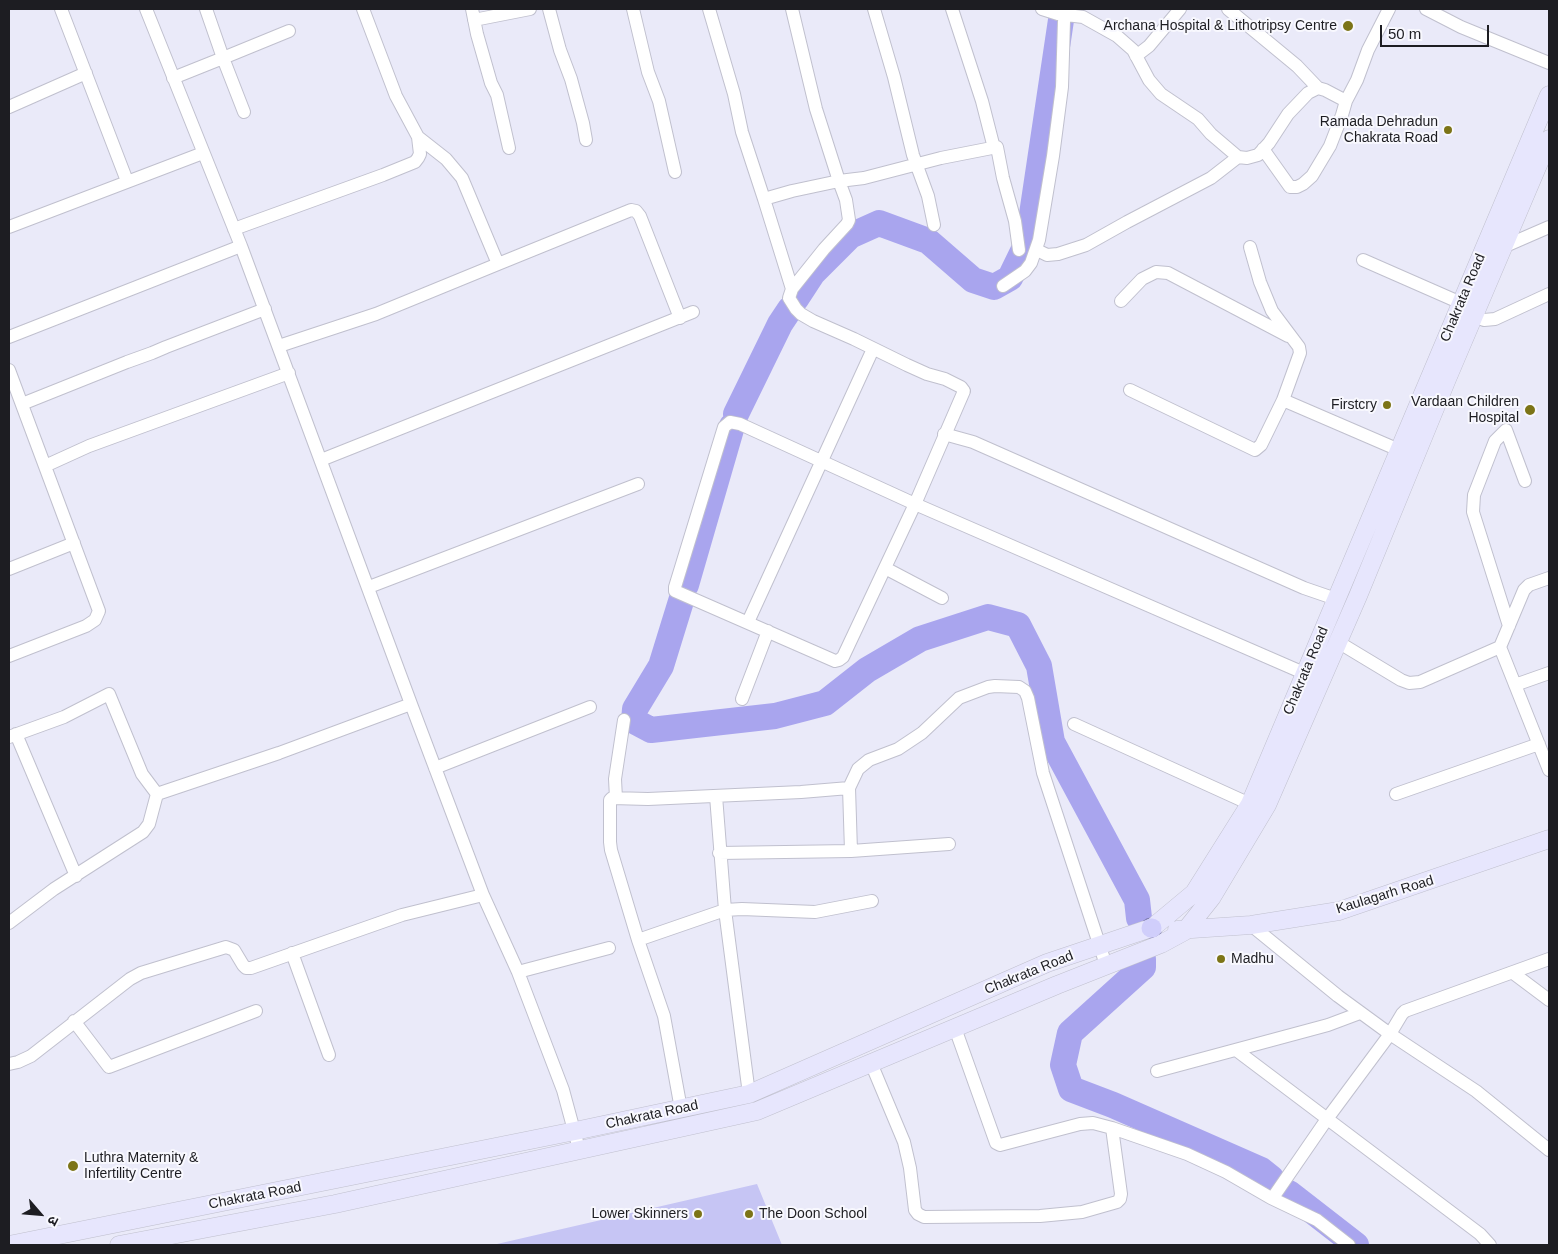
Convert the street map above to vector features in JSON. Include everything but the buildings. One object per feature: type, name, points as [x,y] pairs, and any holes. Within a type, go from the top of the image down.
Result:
[{"type":"main road","name":"Chakrata Road","points":[[9,1245],[749,1094],[1047,963],[1151,928],[1194,893],[1250,804],[1549,95]]},
{"type":"main road","name":"Chakrata Road","points":[[119,1245],[335,1204],[757,1111],[1161,944],[1185,930],[1212,897],[1267,805],[1338,642],[1549,139]]},
{"type":"main road","name":"Kaulagarh Road","points":[[1151,928],[1185,930],[1251,925],[1339,911],[1549,839]]},
{"type":"street","points":[[61,9],[128,181]]},
{"type":"street","points":[[146,9],[265,309],[483,895],[518,972],[563,1090],[580,1150]]},
{"type":"street","points":[[206,9],[244,112]]},
{"type":"street","points":[[234,229],[415,162],[420,154],[418,137],[396,96],[363,9]]},
{"type":"street","points":[[509,148],[497,95],[491,83],[473,15],[530,9]]},
{"type":"street","points":[[549,9],[583,123],[586,140]]},
{"type":"street","points":[[633,9],[648,72],[659,102],[675,172]]},
{"type":"street","points":[[709,9],[734,94],[742,132],[792,289]]},
{"type":"street","points":[[792,9],[816,109],[848,209],[847,224],[792,289],[789,298],[800,314],[927,374],[946,379],[963,389],[963,394],[915,504],[840,660],[835,661],[675,591],[724,427],[730,422],[740,424],[915,504],[1321,681]]},
{"type":"street","points":[[874,9],[890,62],[916,165],[928,196],[934,225]]},
{"type":"street","points":[[952,9],[982,101],[994,148]]},
{"type":"street","points":[[1042,9],[1058,14],[1066,11],[1083,17],[1117,36],[1132,50],[1143,71],[1157,91],[1198,119],[1212,134],[1238,156],[1248,158],[1258,155],[1288,114],[1308,93],[1318,88]]},
{"type":"street","points":[[1136,56],[1149,46],[1180,9]]},
{"type":"street","points":[[1228,9],[1297,66],[1318,88],[1346,101]]},
{"type":"street","points":[[1263,149],[1290,187],[1297,187],[1312,176],[1330,146],[1346,101],[1368,50],[1389,9]]},
{"type":"street","points":[[1426,9],[1461,27],[1549,63]]},
{"type":"street","points":[[1003,286],[1024,271],[1031,263],[1036,250],[1053,156],[1062,87],[1066,11]]},
{"type":"street","points":[[173,78],[289,31]]},
{"type":"street","points":[[9,106],[86,73]]},
{"type":"street","points":[[418,137],[446,159],[462,178],[498,264]]},
{"type":"street","points":[[764,200],[792,190],[864,178],[997,147],[1002,178],[1014,221],[1019,250]]},
{"type":"street","points":[[9,227],[203,153]]},
{"type":"street","points":[[1036,250],[1047,255],[1053,255],[1086,245],[1211,178],[1238,156]]},
{"type":"street","points":[[279,346],[376,314],[631,210],[640,216],[680,318]]},
{"type":"street","points":[[1503,247],[1549,227]]},
{"type":"street","points":[[9,337],[241,246]]},
{"type":"street","points":[[1130,390],[1255,450],[1261,445],[1283,400],[1300,353],[1299,347],[1272,311],[1260,282],[1250,247]]},
{"type":"street","points":[[1363,260],[1461,303]]},
{"type":"street","points":[[1121,301],[1142,279],[1156,272],[1168,272],[1290,337]]},
{"type":"street","points":[[1474,316],[1484,320],[1495,319],[1549,294]]},
{"type":"street","points":[[22,404],[126,362],[152,354],[166,346],[265,309]]},
{"type":"street","points":[[321,460],[693,312]]},
{"type":"street","points":[[748,622],[873,349]]},
{"type":"street","points":[[9,370],[99,611],[98,616],[86,626],[9,656]]},
{"type":"street","points":[[45,466],[89,446],[289,373]]},
{"type":"street","points":[[1283,400],[1399,450]]},
{"type":"street","points":[[1509,626],[1474,512],[1474,495],[1495,441],[1506,430],[1525,482]]},
{"type":"street","points":[[944,434],[973,442],[1042,471],[1078,489],[1304,588],[1336,599]]},
{"type":"street","points":[[369,587],[638,484]]},
{"type":"street","points":[[9,569],[74,543]]},
{"type":"street","points":[[885,568],[942,598]]},
{"type":"street","points":[[1338,642],[1401,680],[1409,683],[1420,682],[1500,647],[1524,590],[1529,585],[1549,578]]},
{"type":"street","points":[[742,699],[768,631]]},
{"type":"street","points":[[1500,647],[1549,770]]},
{"type":"street","points":[[1515,684],[1549,673]]},
{"type":"street","points":[[851,851],[849,788],[858,769],[868,760],[898,749],[922,732],[959,698],[995,686],[1019,687],[1025,691],[1028,698],[1042,773],[1106,966]]},
{"type":"street","points":[[76,876],[12,736],[64,716],[109,694],[142,774],[157,794]]},
{"type":"street","points":[[157,794],[280,753],[411,704]]},
{"type":"street","points":[[435,768],[590,706]]},
{"type":"street","points":[[616,798],[615,779],[624,720]]},
{"type":"street","points":[[1074,724],[1250,804]]},
{"type":"street","points":[[1396,794],[1539,744]]},
{"type":"street","points":[[681,1109],[664,1016],[638,940],[610,842],[610,800],[616,798],[648,800],[849,788]]},
{"type":"street","points":[[9,923],[54,889],[143,832],[149,824],[157,794]]},
{"type":"street","points":[[716,796],[725,910],[749,1094]]},
{"type":"street","points":[[720,854],[851,851],[949,844]]},
{"type":"street","points":[[9,1064],[30,1056],[130,978],[141,973],[226,947],[234,950],[246,968],[251,968],[402,915],[483,895]]},
{"type":"street","points":[[638,940],[725,910],[815,912],[872,902]]},
{"type":"street","points":[[1251,925],[1360,1013],[1476,1091],[1549,1150]]},
{"type":"street","points":[[518,972],[609,948]]},
{"type":"street","points":[[292,953],[329,1055]]},
{"type":"street","points":[[1271,1198],[1405,1011],[1549,959]]},
{"type":"street","points":[[1513,973],[1549,1000]]},
{"type":"street","points":[[74,1021],[109,1067],[256,1012]]},
{"type":"street","points":[[1157,1071],[1328,1025],[1360,1013]]},
{"type":"street","points":[[955,1028],[996,1143],[1000,1144],[1080,1124],[1093,1124],[1112,1128],[1187,1154],[1226,1172],[1271,1198],[1318,1220],[1349,1245]]},
{"type":"street","points":[[1236,1050],[1480,1234],[1490,1245]]},
{"type":"street","points":[[871,1063],[904,1142],[910,1168],[915,1210],[918,1214],[924,1216],[1040,1216],[1082,1212],[1118,1202],[1121,1194],[1112,1128]]},
{"type":"shaded area","name":"Lower Skinners","points":[[757,1184],[782,1245],[490,1245],[497,1244]]},
{"type":"waterway","points":[[796,299],[813,273],[850,236],[879,223],[928,241],[973,280],[994,287],[1010,278],[1028,241],[1061,20]]},
{"type":"waterway","points":[[736,414],[780,324],[790,309]]},
{"type":"waterway","points":[[686,585],[732,426]]},
{"type":"waterway","points":[[682,598],[661,666],[635,709],[634,721],[651,730],[775,716],[825,703],[867,670],[920,639],[988,617],[1018,625],[1039,666],[1052,742],[1137,900],[1139,918]]},
{"type":"waterway","points":[[1143,959],[1143,967],[1070,1033],[1063,1065],[1071,1089],[1113,1105],[1261,1170],[1271,1178]]},
{"type":"waterway","points":[[1289,1193],[1356,1245]]},
{"type":"place","name":"Archana Hospital & Lithotripsy Centre","points":[[1348,26]]},
{"type":"place","name":"Ramada Dehradun Chakrata Road","points":[[1448,130]]},
{"type":"place","name":"Firstcry","points":[[1387,405]]},
{"type":"place","name":"Vardaan Children Hospital","points":[[1530,410]]},
{"type":"place","name":"Madhu","points":[[1221,959]]},
{"type":"place","name":"Luthra Maternity & Infertility Centre","points":[[73,1166]]},
{"type":"place","name":"Lower Skinners","points":[[698,1214]]},
{"type":"place","name":"The Doon School","points":[[749,1214]]}]
